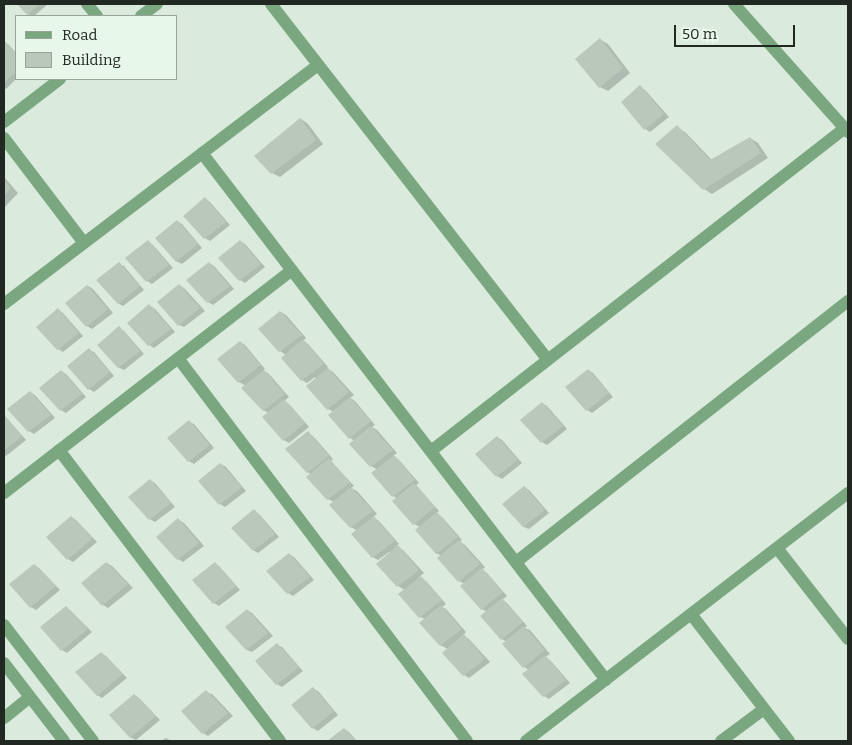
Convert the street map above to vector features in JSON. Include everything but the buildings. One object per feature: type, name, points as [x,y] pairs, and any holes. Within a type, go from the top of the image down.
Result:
[{"type":"street","points":[[87,4],[96,15]]},
{"type":"street","points":[[142,15],[158,4]]},
{"type":"street","points":[[270,4],[548,360]]},
{"type":"street","points":[[431,451],[846,130],[734,4]]},
{"type":"street","points":[[4,304],[318,65]]},
{"type":"street","points":[[4,122],[59,80]]},
{"type":"street","points":[[4,138],[84,243]]},
{"type":"street","points":[[202,153],[606,680]]},
{"type":"street","points":[[4,493],[292,270]]},
{"type":"street","points":[[516,562],[848,301]]},
{"type":"street","points":[[178,358],[466,741]]},
{"type":"street","points":[[59,450],[280,741]]},
{"type":"street","points":[[526,741],[848,493]]},
{"type":"street","points":[[777,548],[848,639]]},
{"type":"street","points":[[692,614],[789,741]]},
{"type":"street","points":[[4,625],[92,741]]},
{"type":"street","points":[[4,663],[64,741]]},
{"type":"street","points":[[4,718],[30,697]]},
{"type":"street","points":[[722,741],[764,709]]}]
